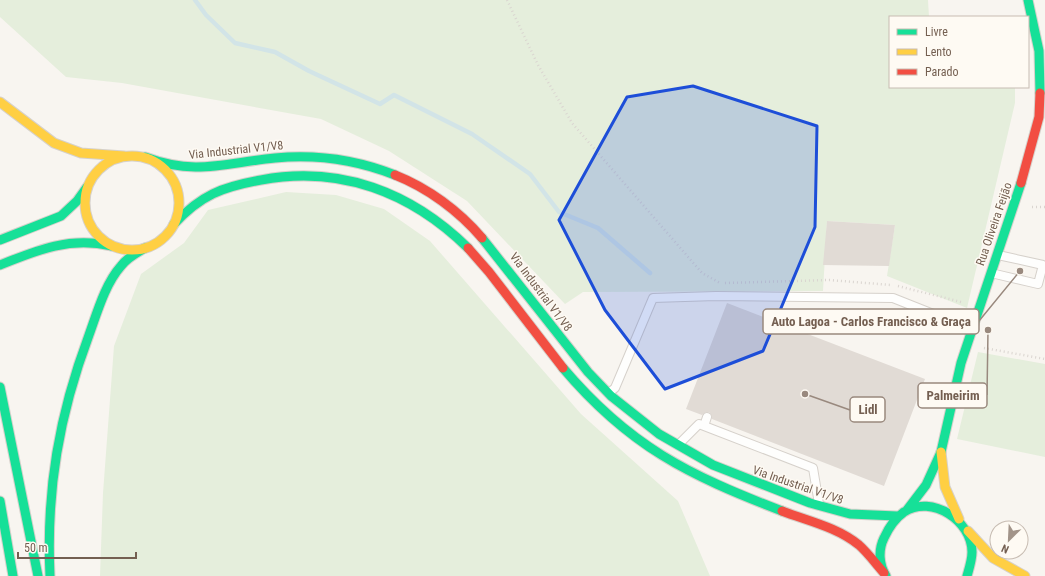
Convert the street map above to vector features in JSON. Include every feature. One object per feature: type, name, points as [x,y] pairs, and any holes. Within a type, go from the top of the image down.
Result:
[{"type":"main road","name":"Rua Oliveira Feijão","points":[[907,510],[926,485],[941,452],[957,377],[1022,179],[1039,117],[1041,74],[1028,0]]},
{"type":"main road","points":[[0,102],[54,143],[81,153],[145,157],[165,169],[172,178],[177,189],[179,201],[174,224]]},
{"type":"main road","points":[[0,240],[61,216],[77,200],[98,170],[105,163],[124,156]]},
{"type":"main road","name":"Via Industrial V1/V8","points":[[145,157],[165,165],[196,168],[274,158],[322,158],[368,166],[412,182],[447,204],[473,227],[565,344],[608,394],[643,424],[676,446],[723,471],[845,513],[871,516],[897,516]]},
{"type":"main road","points":[[50,576],[49,523],[52,483],[58,441],[66,406],[90,332],[113,280],[127,260],[163,239],[174,224],[190,207],[213,191],[228,186],[277,176],[313,176],[342,179],[384,190],[404,199],[440,222],[472,250],[580,388],[614,422],[633,437],[673,464],[717,486],[838,532],[867,553],[885,574]]},
{"type":"main road","points":[[87,187],[85,207],[90,226],[100,237],[112,246]]},
{"type":"main road","points":[[0,264],[70,241],[86,240],[129,250],[146,248]]},
{"type":"main road","points":[[0,387],[38,576]]},
{"type":"main road","name":"Rua Oliveira Feijão","points":[[941,452],[945,487],[959,519]]},
{"type":"main road","points":[[0,501],[13,576]]},
{"type":"main road","points":[[885,574],[879,552],[884,532],[897,516],[907,510],[925,506],[943,509],[959,519],[987,555],[1001,566],[1025,576]]},
{"type":"main road","points":[[967,576],[972,563],[973,546],[968,531]]},
{"type":"lane","points":[[990,273],[1038,284],[1043,265],[996,255]]},
{"type":"lane","points":[[608,394],[614,388],[653,298],[893,298],[972,330]]},
{"type":"lane","points":[[704,426],[707,417]]},
{"type":"lane","points":[[676,446],[699,424],[813,468],[819,505]]},
{"type":"path","points":[[507,0],[538,65],[572,123],[702,272],[719,283],[829,280],[894,285],[979,307]]},
{"type":"path","points":[[967,345],[1045,359]]},
{"type":"highlighted area","points":[[693,86],[817,126],[815,227],[763,351],[665,389],[605,310],[559,220],[627,97]]},
{"type":"green space","points":[[0,0],[928,0],[929,16],[889,16],[889,88],[1015,88],[1015,103],[967,308],[887,276],[895,225],[827,221],[823,291],[583,292],[565,304],[467,201],[389,151],[321,119],[122,83],[66,77],[0,17]]},
{"type":"green space","points":[[286,192],[336,195],[384,209],[430,241],[581,414],[678,501],[710,576],[100,576],[103,493],[114,346],[141,274],[184,243],[208,210]]},
{"type":"green space","points":[[978,352],[1045,364],[1045,457],[957,439]]},
{"type":"building","points":[[827,221],[895,225],[889,266],[823,265]]},
{"type":"building","points":[[727,303],[925,379],[884,486],[712,419],[709,412],[702,415],[686,409]]},
{"type":"waterway","points":[[195,0],[206,15],[235,43],[275,52],[309,71],[380,104],[394,95],[472,134],[530,174],[559,212],[598,228],[650,273]]},
{"type":"traffic: fast","points":[[1028,0],[1039,51],[1040,93]]},
{"type":"traffic: fast","points":[[145,157],[163,163],[195,167],[290,157],[336,159],[366,165],[395,175]]},
{"type":"traffic: fast","points":[[174,224],[203,199],[223,189],[261,180],[290,176],[319,176],[346,180],[373,187],[398,198],[423,212],[446,228],[468,248]]},
{"type":"traffic: fast","points":[[907,510],[926,485],[941,452],[961,363],[1021,183]]},
{"type":"traffic: fast","points":[[0,240],[61,216],[77,201],[87,187]]},
{"type":"traffic: fast","points":[[482,238],[588,372],[611,396],[659,434],[713,465],[810,503],[850,514],[897,516]]},
{"type":"traffic: fast","points":[[0,265],[27,254],[54,246],[82,243],[96,243],[111,246]]},
{"type":"traffic: fast","points":[[50,576],[49,544],[53,483],[62,424],[70,394],[98,308],[110,281],[123,263],[145,248]]},
{"type":"traffic: fast","points":[[563,368],[612,418],[637,438],[662,455],[717,484],[782,511]]},
{"type":"traffic: fast","points":[[0,387],[38,576]]},
{"type":"traffic: fast","points":[[0,501],[13,576]]},
{"type":"traffic: fast","points":[[886,576],[882,567],[880,552],[888,530],[895,520],[904,512],[915,507],[926,506],[938,509],[948,514],[958,521],[965,530],[970,541],[972,552],[967,576]]},
{"type":"traffic: slow","points":[[0,102],[54,143],[81,153],[124,156]]},
{"type":"traffic: slow","points":[[132,156],[150,159],[165,170],[176,185],[179,203],[176,221],[165,236],[150,247],[132,250],[114,247],[99,236],[88,221],[85,203],[88,185],[99,170],[114,159],[132,156]]},
{"type":"traffic: slow","points":[[941,452],[945,487],[959,519]]},
{"type":"traffic: slow","points":[[968,531],[993,558],[1025,576]]},
{"type":"traffic: jam","points":[[1021,183],[1039,117],[1040,93]]},
{"type":"traffic: jam","points":[[395,175],[407,180],[442,201],[473,228],[482,238]]},
{"type":"traffic: jam","points":[[468,248],[489,272],[563,368]]},
{"type":"traffic: jam","points":[[782,511],[832,529],[850,539],[859,545],[884,573]]},
{"type":"place","name":"Auto Lagoa - Carlos Francisco & Graça","points":[[1020,271]]},
{"type":"place","name":"Palmeirim","points":[[988,330]]},
{"type":"place","name":"Lidl","points":[[805,394]]}]
